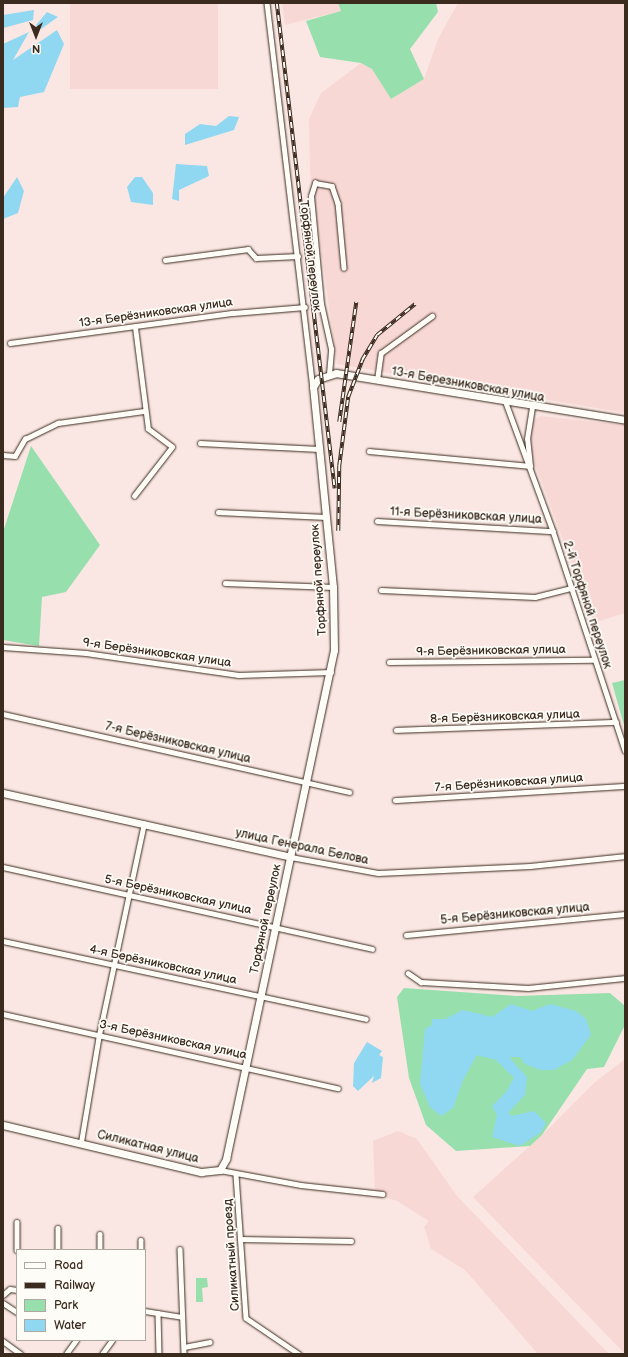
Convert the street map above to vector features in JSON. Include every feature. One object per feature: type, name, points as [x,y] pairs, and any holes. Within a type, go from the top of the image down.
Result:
[{"type":"street","name":"Торфяной переулок","points":[[220,1170],[226,1159],[308,783],[331,672],[336,628],[306,307],[298,256],[267,3]]},
{"type":"street","points":[[313,387],[329,374],[331,349],[321,304],[311,196],[315,183],[332,186],[344,268]]},
{"type":"street","points":[[165,260],[236,249],[248,249],[256,258],[298,256]]},
{"type":"street","name":"13-я Берёзниковская улица","points":[[10,343],[233,313],[306,307]]},
{"type":"street","points":[[377,380],[381,353],[432,316]]},
{"type":"street","points":[[134,496],[172,447],[148,428],[135,327]]},
{"type":"street","name":"13-я Березниковская улица","points":[[329,374],[377,380],[532,408],[625,420]]},
{"type":"street","name":"2-й Торфяной переулок","points":[[506,403],[553,531],[593,660],[625,750]]},
{"type":"street","name":"2-й Торфяной переулок","points":[[530,466],[527,439],[532,408]]},
{"type":"street","points":[[3,455],[14,456],[25,440],[52,424],[145,411]]},
{"type":"street","points":[[200,443],[319,449]]},
{"type":"street","points":[[369,451],[530,466]]},
{"type":"street","points":[[218,512],[326,517]]},
{"type":"street","name":"11-я Берёзниковская улица","points":[[377,521],[553,531]]},
{"type":"street","points":[[225,583],[333,587]]},
{"type":"street","points":[[381,590],[535,597],[571,588]]},
{"type":"street","name":"9-я Берёзниковская улица","points":[[3,647],[86,653],[238,675],[331,672]]},
{"type":"street","name":"9-я Берёзниковская улица","points":[[389,662],[593,660]]},
{"type":"street","name":"7-я Берёзниковская улица","points":[[3,714],[349,792]]},
{"type":"street","name":"8-я Берёзниковская улица","points":[[396,730],[616,722]]},
{"type":"street","name":"7-я Берёзниковская улица","points":[[395,800],[625,786]]},
{"type":"street","name":"улица Генерала Белова","points":[[3,793],[291,857],[378,873],[530,866],[625,856]]},
{"type":"street","points":[[81,1142],[99,1035],[113,965],[130,896],[133,865],[144,824]]},
{"type":"street","name":"5-я Берёзниковская улица","points":[[3,867],[372,949]]},
{"type":"street","name":"5-я Берёзниковская улица","points":[[406,935],[625,914]]},
{"type":"street","name":"4-я Берёзниковская улица","points":[[3,941],[261,997],[366,1018]]},
{"type":"street","points":[[408,973],[421,982],[528,988],[625,978]]},
{"type":"street","name":"3-я Берёзниковская улица","points":[[3,1014],[246,1065],[338,1088]]},
{"type":"street","name":"Силикатная улица","points":[[3,1125],[81,1142],[184,1169],[220,1170],[236,1175],[383,1194]]},
{"type":"street","name":"Силикатный проезд","points":[[236,1175],[246,1318],[299,1354]]},
{"type":"street","points":[[17,1222],[17,1249]]},
{"type":"street","points":[[58,1228],[58,1249]]},
{"type":"street","points":[[100,1234],[100,1249]]},
{"type":"street","points":[[240,1239],[351,1241]]},
{"type":"street","points":[[140,1240],[141,1249]]},
{"type":"street","points":[[180,1249],[184,1354]]},
{"type":"street","points":[[3,1295],[10,1289],[16,1290]]},
{"type":"street","points":[[3,1303],[16,1311]]},
{"type":"street","points":[[146,1310],[182,1316]]},
{"type":"street","points":[[158,1313],[159,1354]]},
{"type":"street","points":[[3,1341],[21,1354]]},
{"type":"street","points":[[66,1354],[75,1341]]},
{"type":"street","points":[[102,1354],[111,1341]]},
{"type":"street","points":[[184,1347],[210,1342]]},
{"type":"shaded area","points":[[70,3],[218,3],[218,89],[70,89]]},
{"type":"shaded area","points":[[282,3],[338,3],[341,11],[285,25]]},
{"type":"shaded area","points":[[458,3],[625,3],[625,413],[337,364],[310,172],[309,119],[321,93],[361,63],[372,69],[391,99],[424,79],[438,39]]},
{"type":"shaded area","points":[[540,416],[625,425],[625,613],[594,623],[531,454],[531,423]]},
{"type":"shaded area","points":[[625,1059],[625,1354],[473,1197],[542,1135],[594,1083]]},
{"type":"shaded area","points":[[398,1131],[417,1139],[457,1196],[609,1354],[538,1354],[465,1270],[431,1249],[424,1227],[429,1221],[397,1201],[375,1194],[373,1141]]},
{"type":"green space","points":[[338,3],[436,3],[438,12],[410,49],[424,79],[391,99],[372,69],[361,63],[320,57],[306,21],[341,11]]},
{"type":"green space","points":[[31,446],[100,545],[66,592],[42,597],[39,646],[3,640],[3,532]]},
{"type":"green space","points":[[625,680],[625,729],[612,683]]},
{"type":"green space","points":[[404,988],[517,996],[610,993],[625,1006],[625,1025],[604,1067],[587,1069],[542,1135],[530,1146],[456,1151],[426,1125],[409,1078],[397,997]]},
{"type":"green space","points":[[196,1278],[207,1278],[208,1287],[202,1288],[203,1302],[196,1302]]},
{"type":"water","points":[[34,10],[33,20],[3,28],[3,15]]},
{"type":"water","points":[[47,12],[58,17],[41,29],[36,25]]},
{"type":"water","points":[[57,30],[64,44],[44,92],[20,97],[18,107],[3,108],[3,44],[29,32],[13,60]]},
{"type":"water","points":[[229,116],[239,117],[234,130],[185,145],[185,134],[200,124],[216,126]]},
{"type":"water","points":[[176,164],[207,166],[209,176],[179,190],[179,201],[172,199]]},
{"type":"water","points":[[17,177],[24,191],[18,213],[3,219],[3,198]]},
{"type":"water","points":[[135,177],[142,177],[153,193],[153,205],[131,202],[127,187]]},
{"type":"water","points":[[511,1004],[532,1011],[550,1004],[576,1011],[586,1019],[591,1035],[572,1060],[554,1070],[540,1070],[525,1064],[520,1057],[509,1057],[527,1077],[525,1095],[508,1113],[512,1116],[534,1111],[546,1123],[541,1132],[520,1146],[492,1137],[497,1115],[492,1106],[506,1092],[514,1078],[496,1060],[477,1055],[463,1080],[453,1108],[441,1116],[430,1107],[420,1084],[425,1029],[432,1025],[432,1019],[445,1019],[463,1010],[492,1017]]},
{"type":"water","points":[[367,1042],[382,1051],[379,1055],[383,1057],[381,1078],[372,1083],[374,1076],[358,1091],[353,1086],[354,1063]]},
{"type":"railway","points":[[277,3],[335,489]]},
{"type":"railway","points":[[339,422],[356,302]]},
{"type":"railway","points":[[338,531],[339,466],[348,397],[362,360],[377,335],[415,304]]}]
